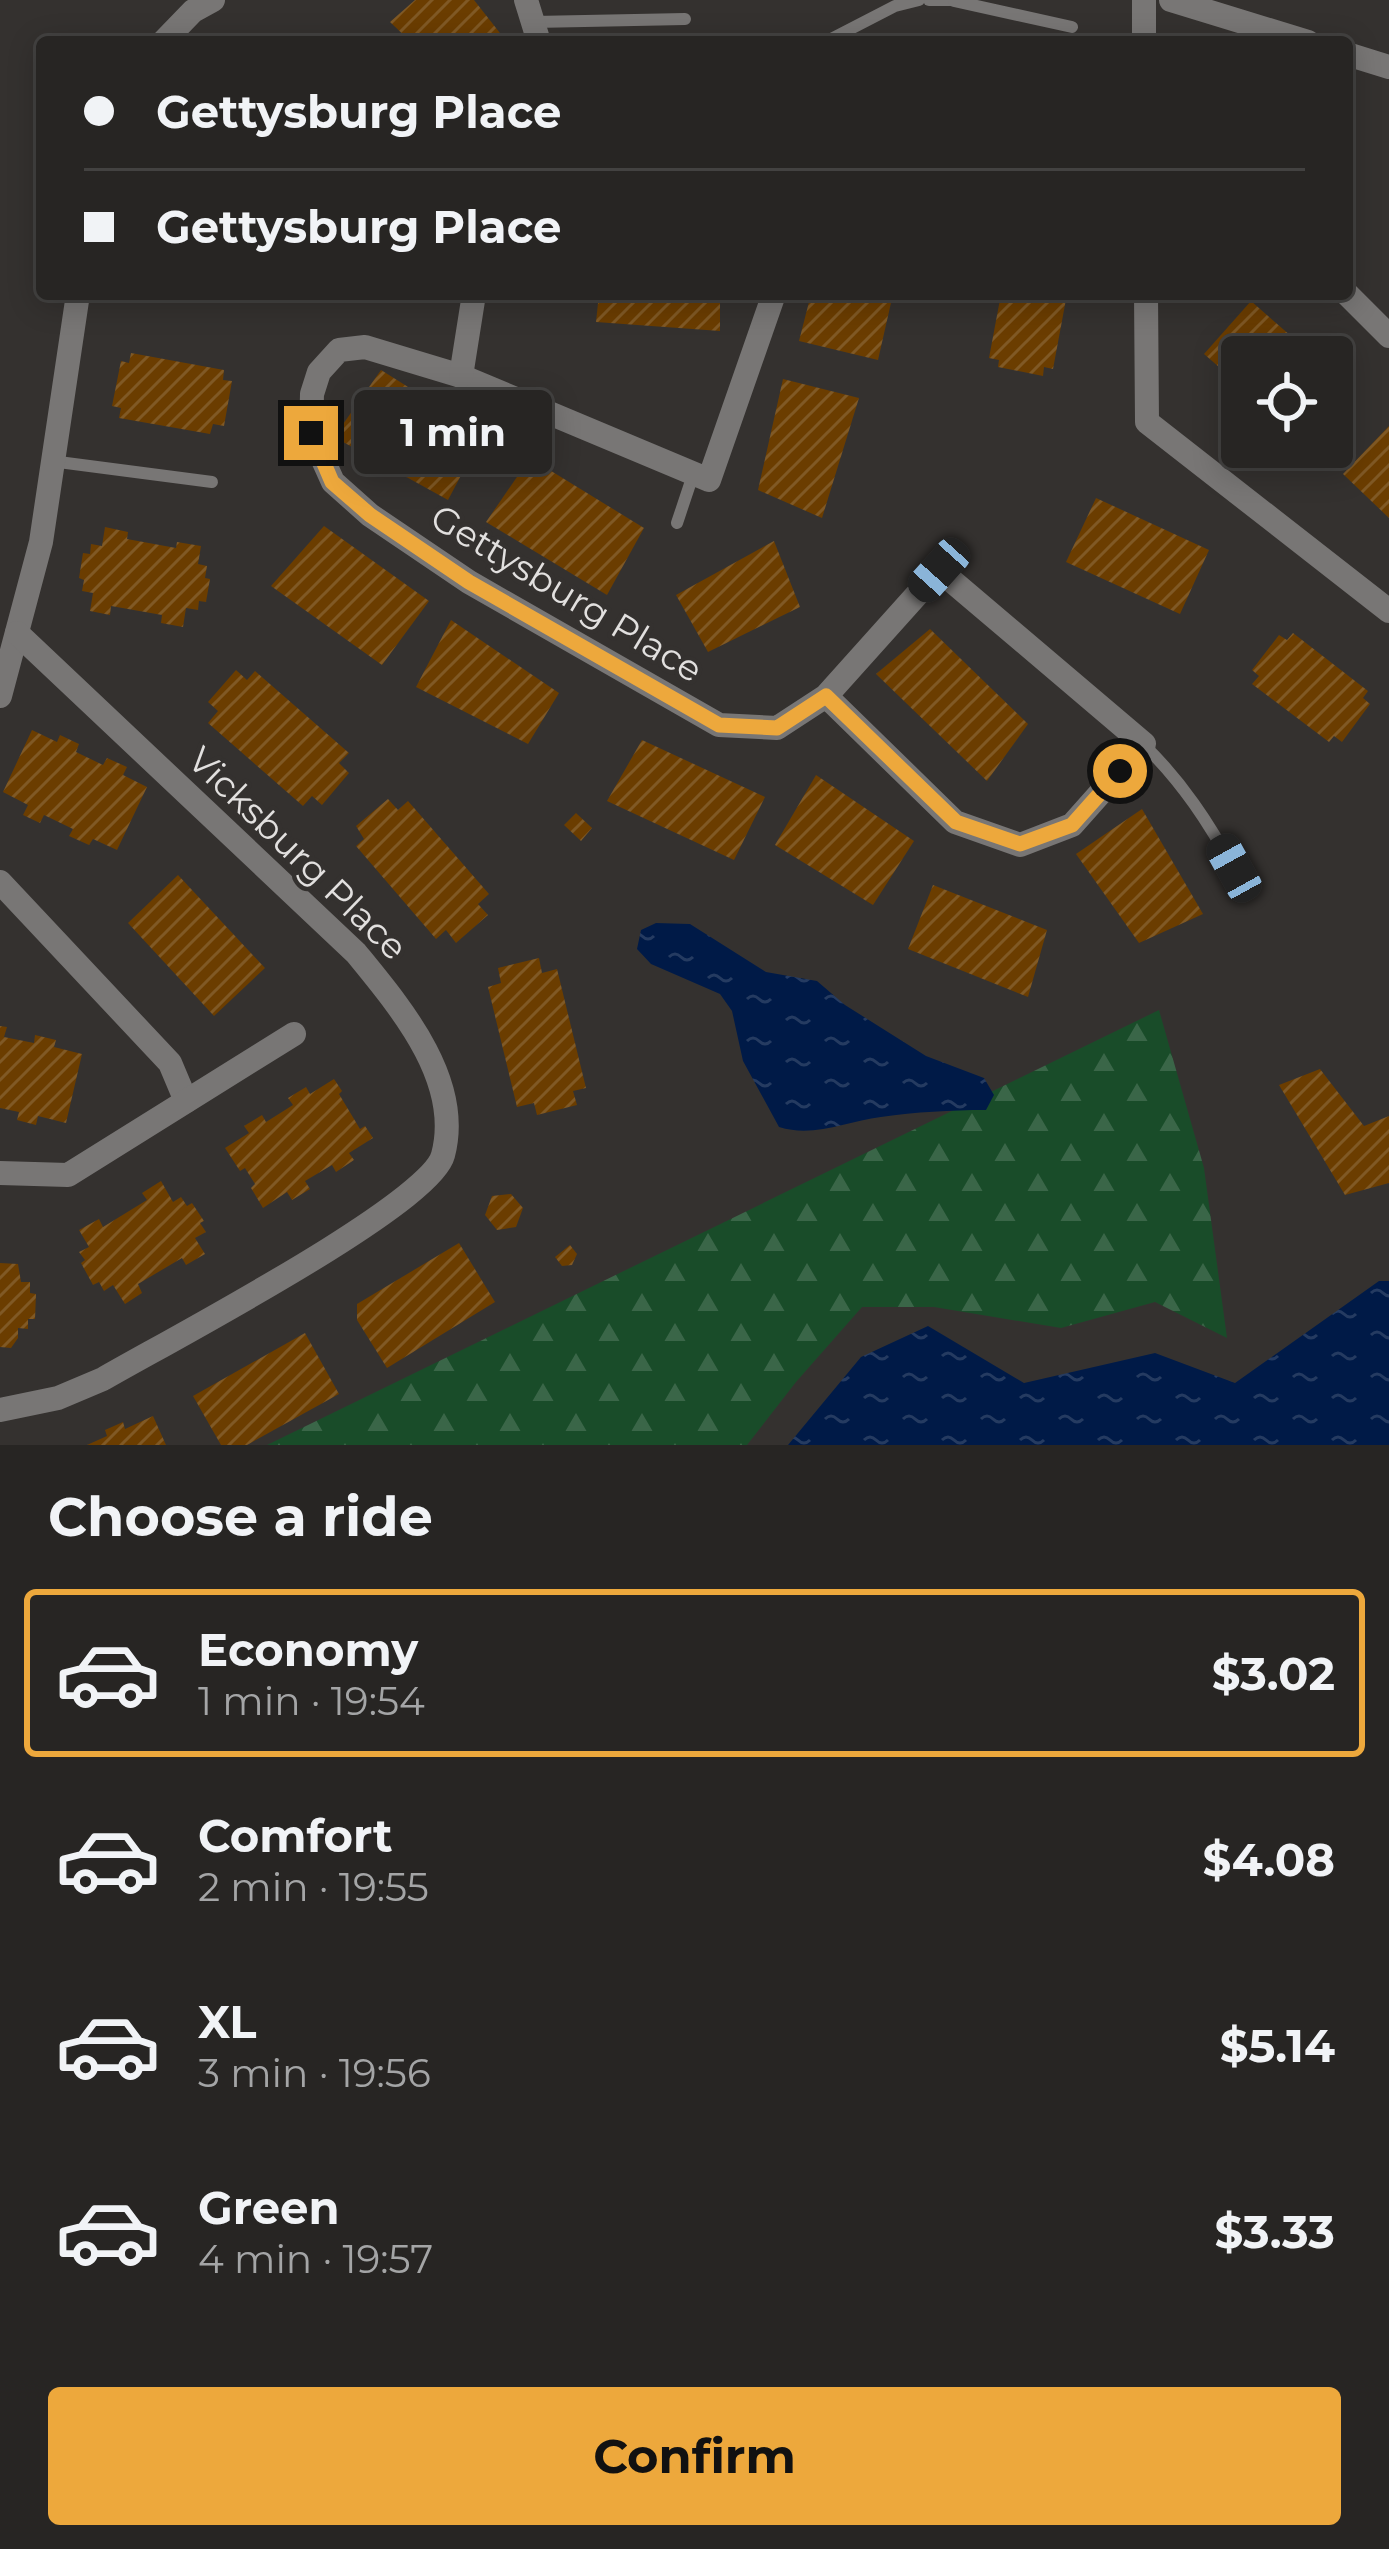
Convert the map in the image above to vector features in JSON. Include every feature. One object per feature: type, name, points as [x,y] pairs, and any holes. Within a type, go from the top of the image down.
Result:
[{"type":"street","points":[[169,36],[193,11],[213,0]]},
{"type":"street","points":[[1144,0],[1144,36]]},
{"type":"street","points":[[1171,0],[1288,36]]},
{"type":"street","points":[[1353,56],[1389,67]]},
{"type":"street","points":[[0,696],[41,542],[77,300]]},
{"type":"street","points":[[461,376],[473,300]]},
{"type":"street","points":[[694,473],[709,480],[773,300]]},
{"type":"street","points":[[1146,300],[1147,422],[1389,611]]},
{"type":"street","points":[[1353,300],[1389,335]]},
{"type":"street","name":"Gettysburg Place","points":[[694,473],[461,376],[365,347],[339,350],[319,372],[312,394],[311,433],[332,482],[370,515],[469,582],[719,725],[777,728],[826,696],[939,570],[1144,744]]},
{"type":"street","name":"Vicksburg Place","points":[[0,1410],[58,1398],[103,1378],[357,1232],[428,1181],[442,1159],[448,1121],[443,1090],[426,1053],[390,994],[356,952],[17,633]]},
{"type":"street","points":[[826,696],[956,822],[1020,844],[1072,825],[1144,744]]},
{"type":"street","points":[[0,882],[170,1063],[186,1101]]},
{"type":"street","points":[[0,1173],[68,1175],[294,1034]]},
{"type":"lane","points":[[836,36],[895,6],[919,0]]},
{"type":"lane","points":[[929,0],[954,0],[1072,26]]},
{"type":"lane","points":[[533,21],[685,19]]},
{"type":"lane","points":[[50,461],[212,482]]},
{"type":"lane","points":[[677,524],[694,473]]},
{"type":"lane","points":[[1144,744],[1207,819],[1234,868]]},
{"type":"green space","points":[[1159,1010],[1204,1168],[1227,1338],[1155,1302],[1061,1328],[934,1307],[862,1307],[747,1445],[267,1445]]},
{"type":"water","points":[[656,923],[690,924],[766,972],[817,981],[845,1005],[926,1056],[984,1078],[994,1095],[986,1110],[894,1115],[818,1130],[779,1127],[743,1061],[732,1011],[720,994],[651,964],[637,949],[641,930]]},
{"type":"water","points":[[1379,1281],[1389,1281],[1389,1445],[788,1445],[861,1357],[928,1326],[1024,1383],[1155,1353],[1235,1383]]},
{"type":"building","points":[[415,0],[474,0],[502,36],[405,36],[390,22]]},
{"type":"building","points":[[598,300],[720,300],[720,331],[596,322]]},
{"type":"building","points":[[809,300],[892,300],[878,360],[799,341]]},
{"type":"building","points":[[1000,300],[1066,300],[1053,369],[1044,367],[1043,376],[998,367],[999,360],[989,358]]},
{"type":"building","points":[[1251,301],[1291,336],[1221,336],[1221,369],[1204,354]]},
{"type":"building","points":[[131,353],[224,370],[223,380],[232,381],[224,426],[213,424],[210,434],[119,418],[121,408],[112,406],[121,361],[129,363]]},
{"type":"building","points":[[381,370],[483,434],[448,500],[334,437]]},
{"type":"building","points":[[783,379],[859,398],[822,518],[758,490]]},
{"type":"building","points":[[1389,426],[1389,518],[1343,474]]},
{"type":"building","points":[[530,458],[644,528],[607,595],[486,522]]},
{"type":"building","points":[[1096,498],[1209,550],[1180,614],[1066,562]]},
{"type":"building","points":[[324,526],[429,601],[382,665],[271,586]]},
{"type":"building","points":[[105,527],[128,532],[127,539],[176,548],[177,542],[201,546],[198,564],[207,566],[205,578],[210,579],[206,602],[199,601],[198,610],[186,608],[183,627],[161,623],[162,615],[111,606],[110,615],[90,611],[93,593],[82,591],[84,580],[79,578],[83,553],[90,554],[91,544],[102,546]]},
{"type":"building","points":[[774,541],[800,607],[708,652],[676,595]]},
{"type":"building","points":[[451,620],[559,693],[528,744],[416,687]]},
{"type":"building","points":[[930,629],[1028,724],[987,781],[876,674]]},
{"type":"building","points":[[1293,633],[1368,691],[1363,698],[1370,704],[1342,742],[1334,736],[1329,742],[1252,684],[1259,676],[1252,670],[1279,635],[1287,640]]},
{"type":"building","points":[[236,670],[247,680],[255,671],[349,753],[339,763],[349,773],[322,805],[312,796],[303,806],[208,723],[218,711],[208,702]]},
{"type":"building","points":[[32,730],[57,742],[60,735],[79,744],[76,752],[103,765],[107,758],[127,767],[123,775],[147,787],[117,850],[93,839],[89,845],[69,836],[73,829],[44,815],[40,823],[23,815],[28,805],[3,792]]},
{"type":"building","points":[[642,740],[765,797],[734,860],[607,801]]},
{"type":"building","points":[[816,775],[914,841],[873,905],[775,845]]},
{"type":"building","points":[[388,799],[398,810],[408,801],[489,894],[478,904],[488,915],[456,943],[446,930],[436,939],[356,846],[364,839],[356,826]]},
{"type":"building","points":[[1142,809],[1203,914],[1139,943],[1076,854]]},
{"type":"building","points":[[576,813],[592,828],[581,841],[564,825]]},
{"type":"building","points":[[178,875],[265,968],[214,1016],[128,923]]},
{"type":"building","points":[[933,885],[1047,930],[1028,997],[908,949]]},
{"type":"building","points":[[539,958],[542,973],[557,969],[586,1088],[573,1091],[577,1105],[537,1115],[534,1103],[517,1107],[488,987],[501,983],[498,968]]},
{"type":"building","points":[[0,1026],[7,1027],[4,1037],[34,1043],[35,1035],[56,1040],[54,1047],[82,1054],[66,1123],[38,1116],[36,1125],[17,1120],[19,1112],[0,1108]]},
{"type":"building","points":[[1320,1069],[1364,1126],[1389,1116],[1389,1183],[1345,1195],[1279,1085]]},
{"type":"building","points":[[334,1079],[360,1129],[365,1126],[373,1138],[349,1153],[354,1160],[336,1172],[332,1165],[305,1181],[310,1189],[292,1200],[287,1192],[263,1208],[245,1168],[240,1171],[225,1148],[249,1133],[244,1126],[262,1115],[266,1122],[293,1105],[288,1098],[306,1087],[310,1094]]},
{"type":"building","points":[[161,1181],[173,1202],[181,1197],[187,1206],[192,1203],[204,1221],[200,1223],[206,1232],[195,1238],[205,1254],[186,1265],[182,1258],[138,1284],[142,1293],[125,1304],[113,1285],[104,1291],[99,1282],[93,1285],[81,1263],[85,1260],[79,1252],[89,1247],[79,1230],[99,1219],[103,1227],[147,1200],[142,1193]]},
{"type":"building","points":[[511,1194],[523,1208],[516,1227],[497,1230],[485,1215],[492,1196]]},
{"type":"building","points":[[459,1243],[495,1302],[387,1368],[357,1320],[357,1304]]},
{"type":"building","points":[[570,1245],[577,1254],[572,1265],[562,1266],[555,1257]]},
{"type":"building","points":[[0,1263],[18,1264],[21,1282],[30,1282],[30,1293],[36,1294],[35,1319],[28,1319],[28,1329],[18,1328],[11,1348],[0,1347]]},
{"type":"building","points":[[305,1333],[339,1394],[247,1445],[221,1445],[193,1396]]},
{"type":"building","points":[[153,1416],[166,1445],[87,1445],[123,1422],[125,1429]]},
{"type":"route","points":[[311,433],[332,482],[370,515],[469,582],[719,725],[777,728],[826,696],[956,822],[1020,844],[1072,825],[1120,771]]}]
